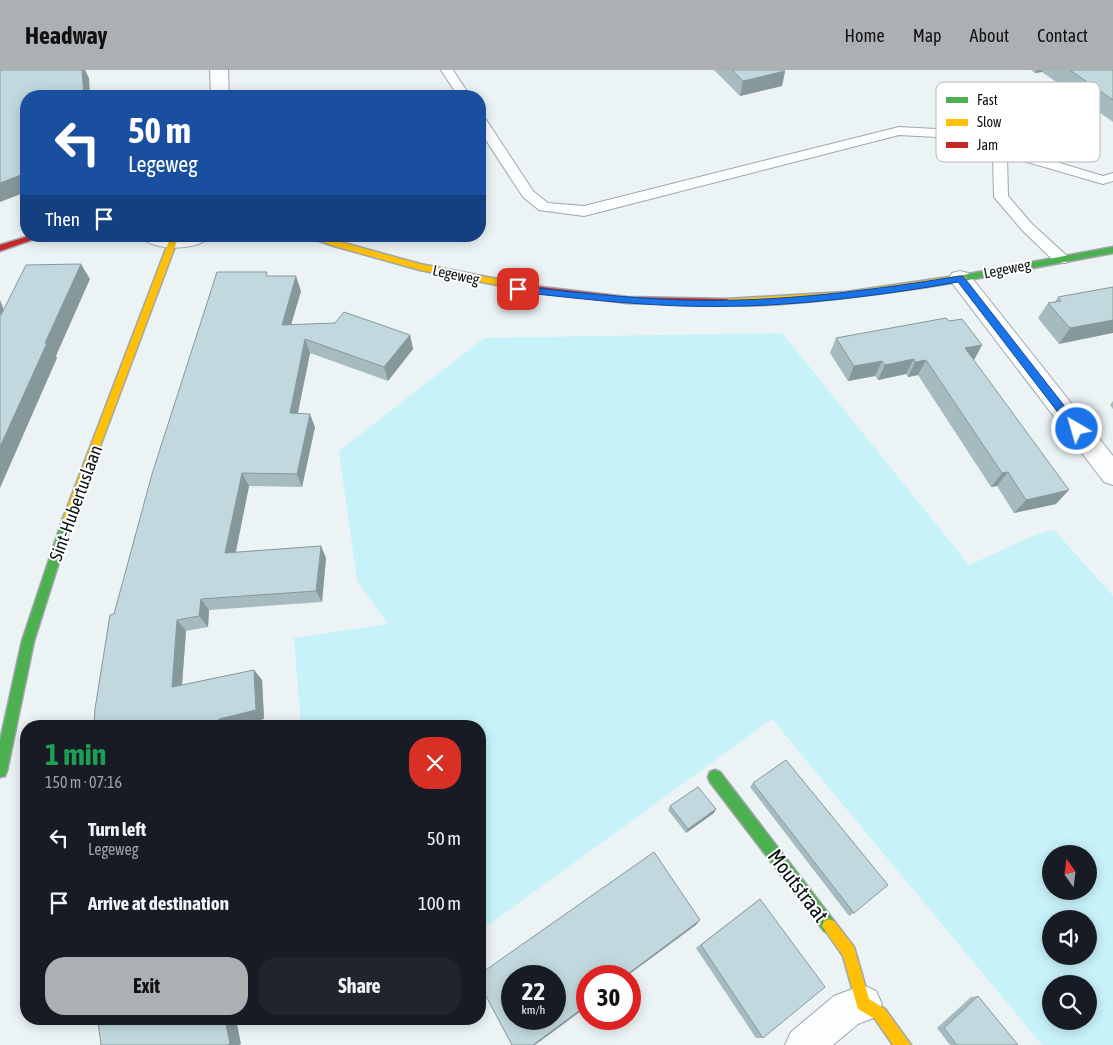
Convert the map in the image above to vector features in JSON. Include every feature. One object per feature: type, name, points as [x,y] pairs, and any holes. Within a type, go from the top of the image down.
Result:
[{"type":"street","points":[[219,70],[220,90]]},
{"type":"street","points":[[0,248],[20,242]]},
{"type":"street","name":"Sint-Hubertuslaan","points":[[0,771],[14,701],[33,624],[62,537],[173,242]]},
{"type":"street","name":"Legeweg","points":[[327,242],[369,256],[518,289],[600,298],[682,303],[755,302],[823,298],[906,288],[1113,250]]},
{"type":"street","points":[[960,278],[1113,476]]},
{"type":"street","name":"Moutstraat","points":[[715,777],[848,952],[863,1004]]},
{"type":"street","points":[[804,1045],[847,1009],[863,1004],[880,1014],[903,1045]]},
{"type":"lane","points":[[447,70],[460,90]]},
{"type":"lane","points":[[486,130],[528,194],[544,207],[584,211],[899,131],[936,133]]},
{"type":"lane","points":[[1000,162],[1001,197],[1027,227],[1061,259]]},
{"type":"lane","points":[[1041,162],[1103,180],[1113,177]]},
{"type":"shaded area","points":[[782,333],[969,565],[1035,535],[1054,530],[1113,596],[1113,1045],[1042,1045],[772,719],[486,927],[486,720],[301,720],[294,638],[388,624],[357,581],[339,451],[484,338]]},
{"type":"building","points":[[0,70],[82,70],[84,90],[20,90],[20,175],[0,183]]},
{"type":"building","points":[[732,70],[784,70],[785,71],[743,81]]},
{"type":"building","points":[[1070,70],[1113,70],[1113,100],[1100,91],[1100,82],[1087,82]]},
{"type":"building","points":[[81,264],[0,447],[0,312],[1,315],[26,265]]},
{"type":"building","points":[[217,272],[267,272],[266,276],[296,276],[282,325],[335,323],[344,312],[410,335],[384,367],[305,339],[290,413],[310,414],[297,474],[242,473],[225,553],[321,546],[316,591],[201,599],[199,616],[177,620],[172,687],[254,670],[256,710],[219,720],[94,720],[110,615],[114,614],[152,474]]},
{"type":"building","points":[[1113,287],[1113,320],[1070,328],[1048,303],[1061,301],[1058,297]]},
{"type":"building","points":[[946,318],[949,321],[962,319],[982,345],[965,348],[1069,490],[1026,500],[1008,472],[1002,473],[926,360],[915,362],[914,359],[885,365],[882,361],[854,366],[836,338]]},
{"type":"building","points":[[786,760],[888,885],[854,913],[753,783]]},
{"type":"building","points":[[698,787],[716,809],[688,829],[670,806]]},
{"type":"building","points":[[654,852],[700,920],[640,965],[576,965],[576,1013],[566,1020],[566,965],[501,965],[501,1024],[486,996],[486,970]]},
{"type":"building","points":[[760,899],[825,987],[763,1038],[701,945]]},
{"type":"building","points":[[978,996],[1018,1045],[957,1045],[944,1028]]},
{"type":"building","points":[[98,1025],[226,1025],[230,1044],[227,1045],[101,1045]]},
{"type":"building","points":[[504,1030],[553,1030],[533,1045],[512,1045]]},
{"type":"traffic: fast","points":[[963,278],[1113,250]]},
{"type":"traffic: fast","points":[[0,771],[28,641],[67,521]]},
{"type":"traffic: fast","points":[[715,777],[829,926]]},
{"type":"traffic: slow","points":[[67,521],[173,242]]},
{"type":"traffic: slow","points":[[330,242],[420,267],[533,289]]},
{"type":"traffic: slow","points":[[727,302],[787,300],[846,295],[963,278]]},
{"type":"traffic: slow","points":[[829,926],[849,952],[863,1004],[880,1014],[903,1045]]},
{"type":"traffic: jam","points":[[0,248],[20,242]]},
{"type":"traffic: jam","points":[[533,289],[627,300],[727,302]]},
{"type":"route","points":[[518,289],[600,298],[682,303],[755,302],[823,298],[906,288],[960,278],[1077,429]]}]
